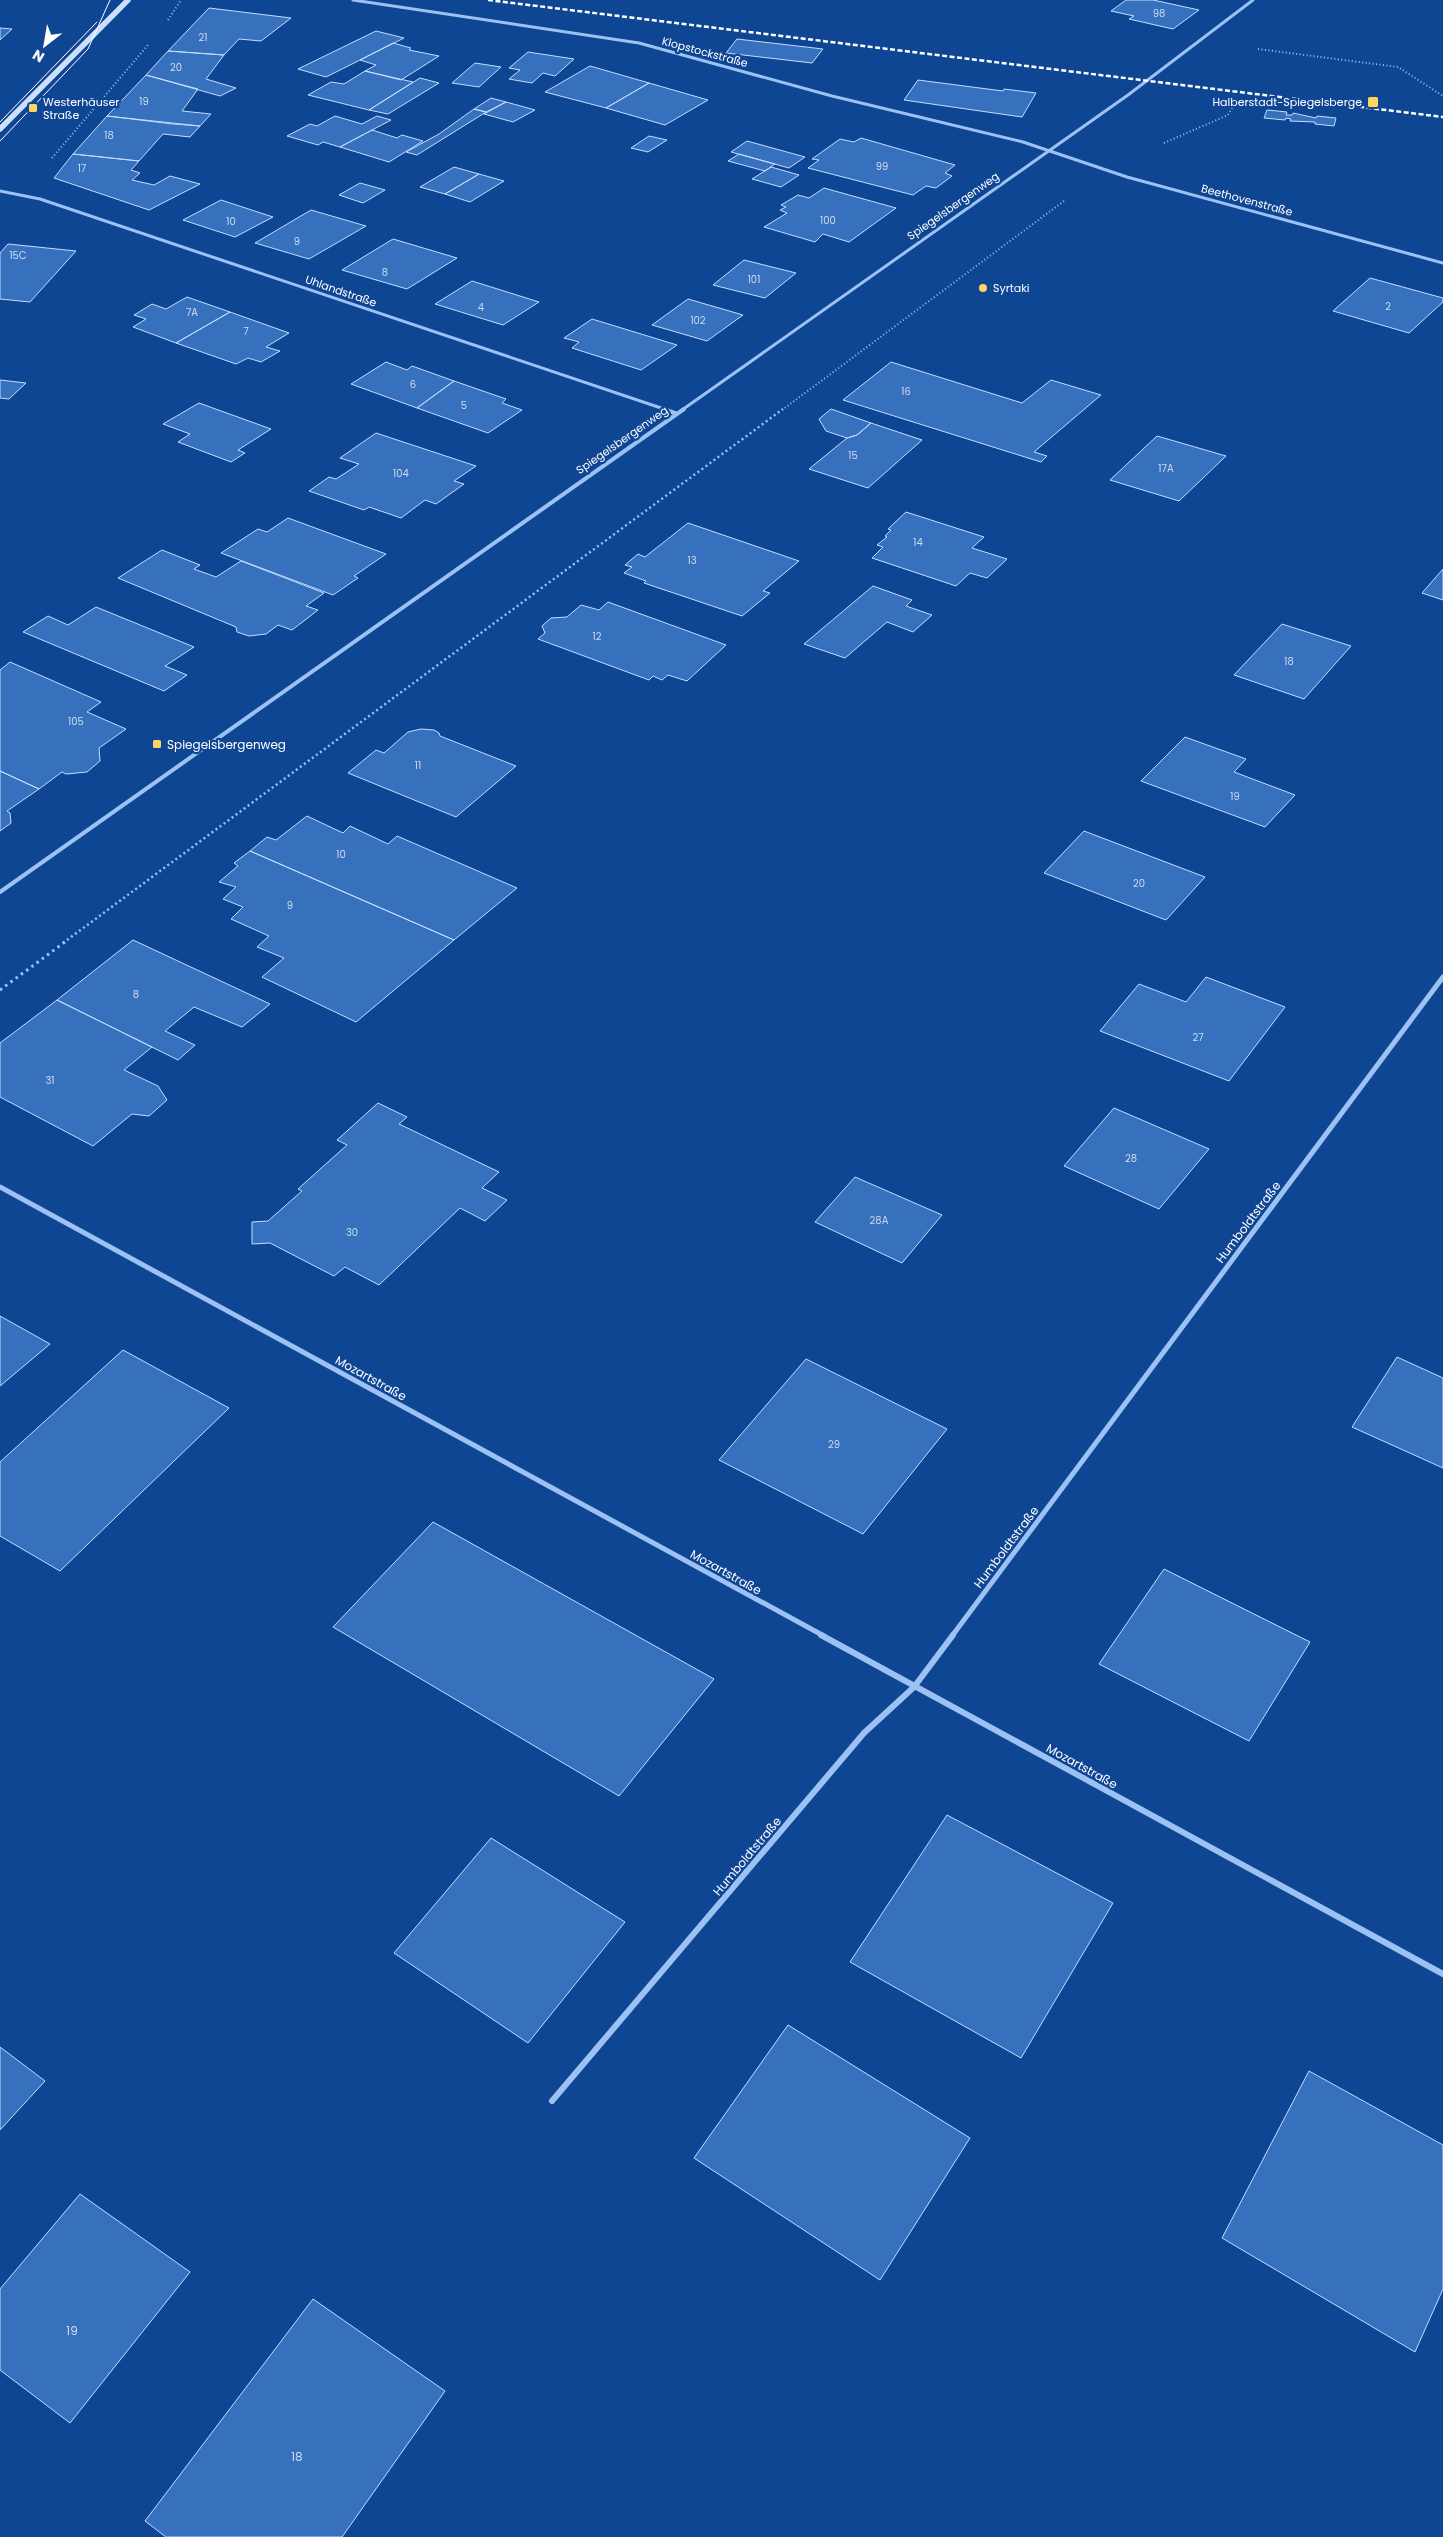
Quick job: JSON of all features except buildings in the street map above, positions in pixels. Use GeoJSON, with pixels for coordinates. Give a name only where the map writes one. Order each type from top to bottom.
{"type":"FeatureCollection","features":[{"type":"Feature","properties":{"kind":"street"},"geometry":{"type":"LineString","coordinates":[[0,129],[128,0]]}},
{"type":"Feature","properties":{"kind":"street","name":"Klopstockstraße"},"geometry":{"type":"LineString","coordinates":[[353,0],[624,40],[832,96],[1024,142],[1048,151]]}},
{"type":"Feature","properties":{"kind":"street","name":"Spiegelsbergenweg"},"geometry":{"type":"LineString","coordinates":[[0,892],[674,413],[1128,95],[1253,0]]}},
{"type":"Feature","properties":{"kind":"street","name":"Beethovenstraße"},"geometry":{"type":"LineString","coordinates":[[1048,151],[1105,170],[1443,263]]}},
{"type":"Feature","properties":{"kind":"street","name":"Uhlandstraße"},"geometry":{"type":"LineString","coordinates":[[0,191],[21,194],[674,413]]}},
{"type":"Feature","properties":{"kind":"street","name":"Humboldtstraße"},"geometry":{"type":"LineString","coordinates":[[552,2101],[864,1733],[914,1687],[1443,977]]}},
{"type":"Feature","properties":{"kind":"street","name":"Mozartstraße"},"geometry":{"type":"LineString","coordinates":[[0,1187],[1443,1974]]}},
{"type":"Feature","properties":{"kind":"path"},"geometry":{"type":"LineString","coordinates":[[168,20],[181,0]]}},
{"type":"Feature","properties":{"kind":"path"},"geometry":{"type":"LineString","coordinates":[[1197,41],[1398,67],[1443,96]]}},
{"type":"Feature","properties":{"kind":"path"},"geometry":{"type":"LineString","coordinates":[[21,194],[150,43]]}},
{"type":"Feature","properties":{"kind":"path"},"geometry":{"type":"LineString","coordinates":[[0,990],[1105,170],[1228,115],[1234,104]]}},
{"type":"Feature","properties":{"kind":"tram line"},"geometry":{"type":"LineString","coordinates":[[0,141],[88,49],[110,0]]}},
{"type":"Feature","properties":{"kind":"tram line"},"geometry":{"type":"LineString","coordinates":[[0,122],[97,22]]}},
{"type":"Feature","properties":{"kind":"railway"},"geometry":{"type":"LineString","coordinates":[[488,0],[1443,117]]}},
{"type":"Feature","properties":{"kind":"place","name":"Halberstadt-Spiegelsberge"},"geometry":{"type":"Point","coordinates":[1373,102]}},
{"type":"Feature","properties":{"kind":"place","name":"Westerhäuser Straße"},"geometry":{"type":"Point","coordinates":[33,108]}},
{"type":"Feature","properties":{"kind":"place","name":"Syrtaki"},"geometry":{"type":"Point","coordinates":[983,288]}},
{"type":"Feature","properties":{"kind":"place","name":"Spiegelsbergenweg"},"geometry":{"type":"Point","coordinates":[157,744]}}]}
